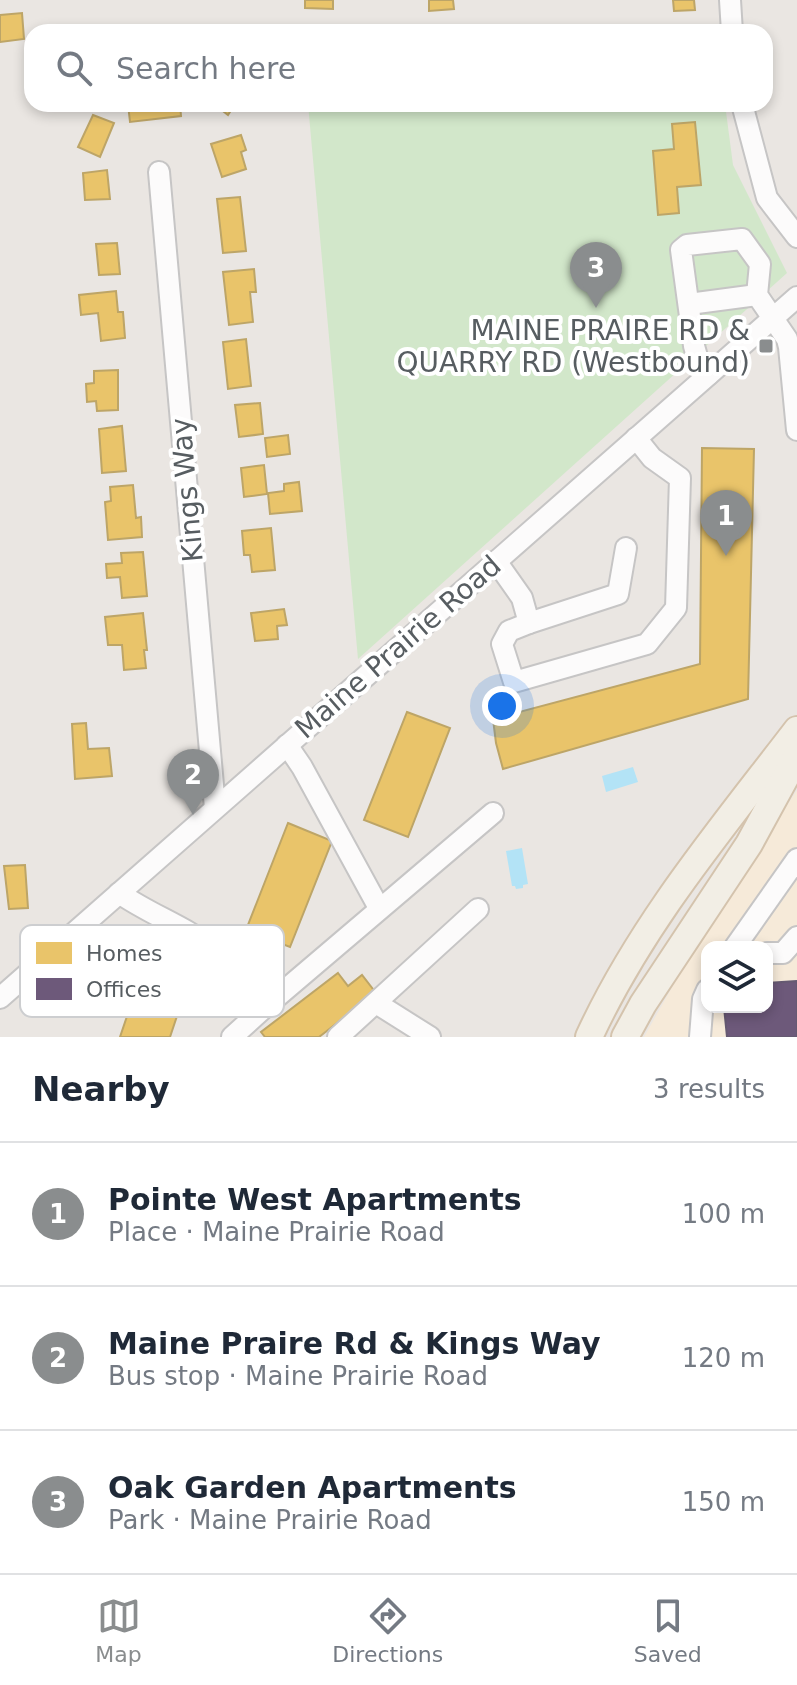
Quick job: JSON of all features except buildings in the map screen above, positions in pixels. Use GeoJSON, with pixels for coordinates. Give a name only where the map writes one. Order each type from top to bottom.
{"type":"FeatureCollection","features":[{"type":"Feature","properties":{"kind":"main road"},"geometry":{"type":"LineString","coordinates":[[589,1037],[627,961],[708,846],[797,730]]}},
{"type":"Feature","properties":{"kind":"main road"},"geometry":{"type":"LineString","coordinates":[[625,1037],[643,1004],[749,844],[797,756]]}},
{"type":"Feature","properties":{"kind":"street"},"geometry":{"type":"LineString","coordinates":[[730,0],[732,24]]}},
{"type":"Feature","properties":{"kind":"street"},"geometry":{"type":"LineString","coordinates":[[744,112],[767,198],[797,237]]}},
{"type":"Feature","properties":{"kind":"street","name":"Kings Way"},"geometry":{"type":"LineString","coordinates":[[159,172],[215,808]]}},
{"type":"Feature","properties":{"kind":"street"},"geometry":{"type":"LineString","coordinates":[[708,375],[698,360],[694,346],[681,250],[687,245],[742,239],[760,264],[757,295],[787,339],[797,430]]}},
{"type":"Feature","properties":{"kind":"street"},"geometry":{"type":"LineString","coordinates":[[689,304],[757,295]]}},
{"type":"Feature","properties":{"kind":"street","name":"Maine Prairie Road"},"geometry":{"type":"LineString","coordinates":[[83,925],[797,297]]}},
{"type":"Feature","properties":{"kind":"street"},"geometry":{"type":"LineString","coordinates":[[626,548],[618,594],[509,631],[502,644],[514,682],[647,644],[676,608],[680,478],[652,458],[636,438]]}},
{"type":"Feature","properties":{"kind":"street"},"geometry":{"type":"LineString","coordinates":[[496,561],[522,598],[529,623]]}},
{"type":"Feature","properties":{"kind":"street"},"geometry":{"type":"LineString","coordinates":[[287,745],[379,908]]}},
{"type":"Feature","properties":{"kind":"street"},"geometry":{"type":"LineString","coordinates":[[284,990],[493,813]]}},
{"type":"Feature","properties":{"kind":"street"},"geometry":{"type":"LineString","coordinates":[[739,941],[797,859]]}},
{"type":"Feature","properties":{"kind":"street"},"geometry":{"type":"LineString","coordinates":[[119,893],[174,925]]}},
{"type":"Feature","properties":{"kind":"street"},"geometry":{"type":"LineString","coordinates":[[338,1037],[478,909]]}},
{"type":"Feature","properties":{"kind":"street"},"geometry":{"type":"LineString","coordinates":[[773,953],[783,953],[797,937]]}},
{"type":"Feature","properties":{"kind":"street","name":"Maine Prairie Road"},"geometry":{"type":"LineString","coordinates":[[0,998],[20,980]]}},
{"type":"Feature","properties":{"kind":"street"},"geometry":{"type":"LineString","coordinates":[[376,1003],[430,1037]]}},
{"type":"Feature","properties":{"kind":"street"},"geometry":{"type":"LineString","coordinates":[[700,1037],[702,1013]]}},
{"type":"Feature","properties":{"kind":"street"},"geometry":{"type":"LineString","coordinates":[[232,1037],[254,1017]]}},
{"type":"Feature","properties":{"kind":"shaded area"},"geometry":{"type":"Polygon","coordinates":[[[797,790],[797,1037],[644,1037],[684,966],[797,790]]]}},
{"type":"Feature","properties":{"kind":"green space"},"geometry":{"type":"Polygon","coordinates":[[[309,112],[726,112],[733,165],[787,273],[358,659],[309,112]]]}},
{"type":"Feature","properties":{"kind":"water"},"geometry":{"type":"Polygon","coordinates":[[[633,767],[638,782],[606,792],[602,776],[633,767]]]}},
{"type":"Feature","properties":{"kind":"water"},"geometry":{"type":"Polygon","coordinates":[[[522,848],[528,884],[516,889],[512,886],[506,851],[522,848]]]}},
{"type":"Feature","properties":{"kind":"place","name":"Oak Garden Apartments"},"geometry":{"type":"Point","coordinates":[596,308]}},
{"type":"Feature","properties":{"kind":"place","name":"MAINE PRAIRE RD & QUARRY RD (Westbound)"},"geometry":{"type":"Point","coordinates":[766,346]}},
{"type":"Feature","properties":{"kind":"place","name":"Pointe West Apartments"},"geometry":{"type":"Point","coordinates":[726,556]}},
{"type":"Feature","properties":{"kind":"place","name":"Maine Praire Rd & Kings Way"},"geometry":{"type":"Point","coordinates":[193,815]}}]}
